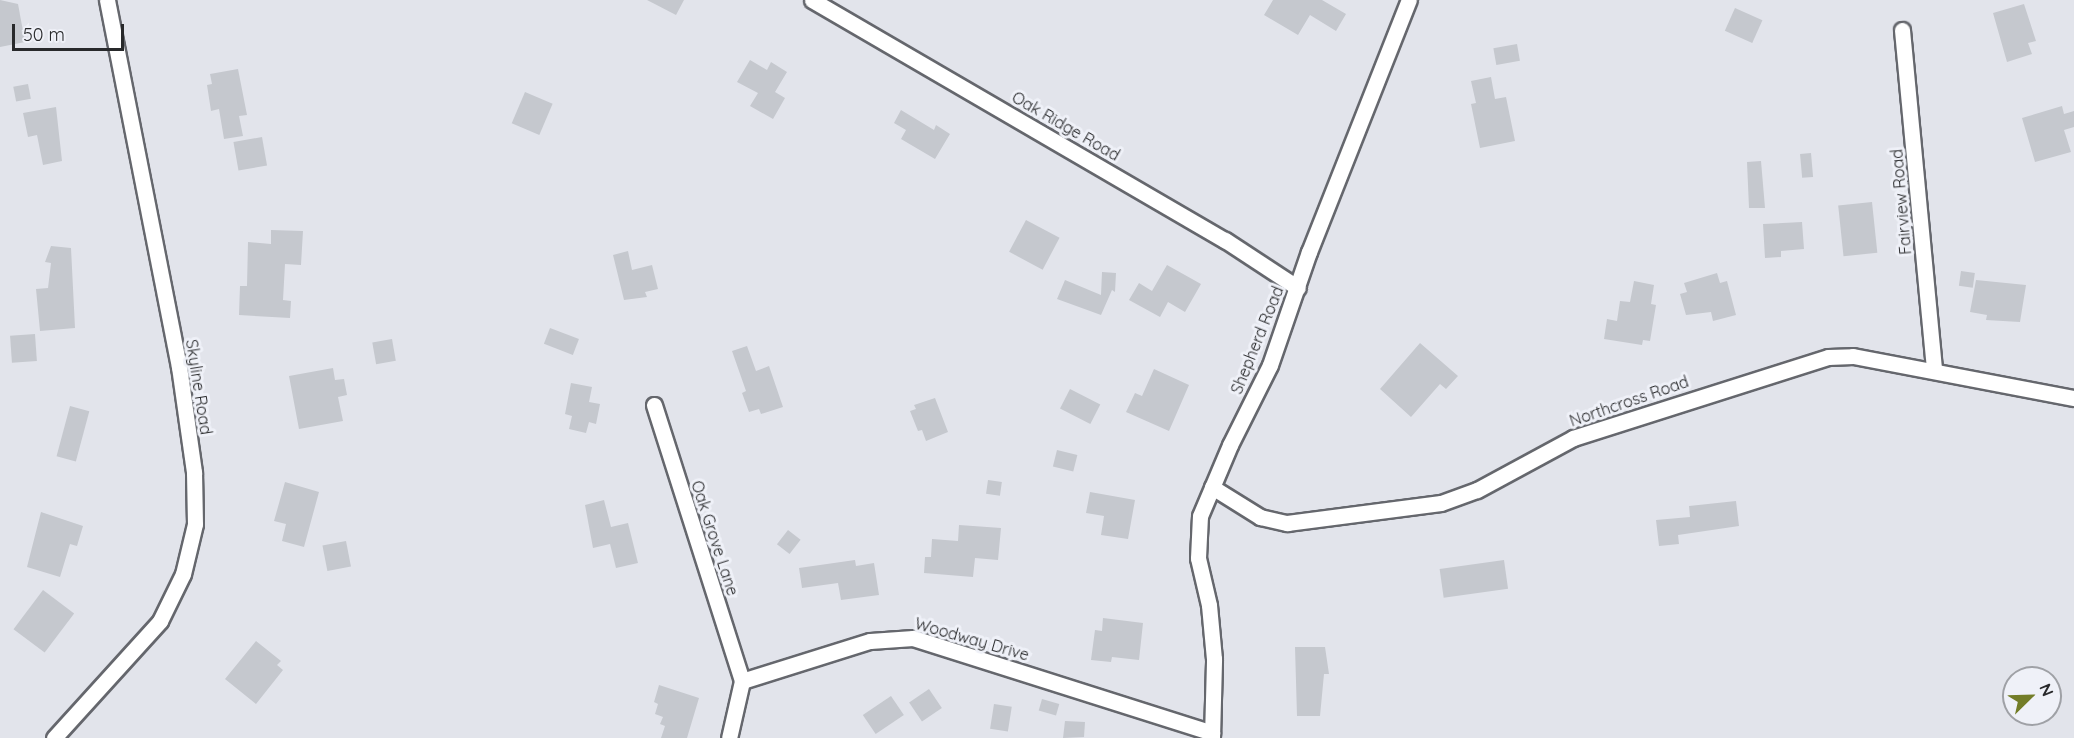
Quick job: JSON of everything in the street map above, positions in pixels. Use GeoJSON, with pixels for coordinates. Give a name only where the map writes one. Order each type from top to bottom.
{"type":"FeatureCollection","features":[{"type":"Feature","properties":{"kind":"street","name":"Skyline Road"},"geometry":{"type":"LineString","coordinates":[[54,738],[160,621],[183,574],[195,524],[194,472],[179,367],[107,0]]}},
{"type":"Feature","properties":{"kind":"street","name":"Oak Ridge Road"},"geometry":{"type":"LineString","coordinates":[[812,0],[1225,240],[1298,288]]}},
{"type":"Feature","properties":{"kind":"street","name":"Shepherd Road"},"geometry":{"type":"LineString","coordinates":[[1212,735],[1213,632],[1197,537],[1212,487],[1270,365],[1309,252],[1409,0]]}},
{"type":"Feature","properties":{"kind":"street","name":"Fairview Road"},"geometry":{"type":"LineString","coordinates":[[1902,30],[1934,370]]}},
{"type":"Feature","properties":{"kind":"street","name":"Northcross Road"},"geometry":{"type":"LineString","coordinates":[[1212,487],[1260,516],[1287,523],[1416,508],[1466,495],[1583,435],[1803,362],[1853,356],[2074,398]]}},
{"type":"Feature","properties":{"kind":"street","name":"Oak Grove Lane"},"geometry":{"type":"LineString","coordinates":[[654,405],[742,681]]}},
{"type":"Feature","properties":{"kind":"street","name":"Woodway Drive"},"geometry":{"type":"LineString","coordinates":[[742,681],[870,641],[913,638],[1212,735]]}},
{"type":"Feature","properties":{"kind":"street"},"geometry":{"type":"LineString","coordinates":[[729,738],[742,681]]}},
{"type":"Feature","properties":{"kind":"building"},"geometry":{"type":"Polygon","coordinates":[[[0,0],[18,4],[25,42],[0,47],[0,0]]]}},
{"type":"Feature","properties":{"kind":"building"},"geometry":{"type":"Polygon","coordinates":[[[647,0],[684,0],[676,15],[647,0]]]}},
{"type":"Feature","properties":{"kind":"building"},"geometry":{"type":"Polygon","coordinates":[[[1273,0],[1322,0],[1346,14],[1336,31],[1310,15],[1298,35],[1264,15],[1273,0]]]}},
{"type":"Feature","properties":{"kind":"building"},"geometry":{"type":"Polygon","coordinates":[[[2024,4],[2036,41],[2028,43],[2032,54],[2007,62],[1993,13],[2024,4]]]}},
{"type":"Feature","properties":{"kind":"building"},"geometry":{"type":"Polygon","coordinates":[[[1735,8],[1762,20],[1752,43],[1725,31],[1735,8]]]}},
{"type":"Feature","properties":{"kind":"building"},"geometry":{"type":"Polygon","coordinates":[[[1517,44],[1520,61],[1496,65],[1493,48],[1517,44]]]}},
{"type":"Feature","properties":{"kind":"building"},"geometry":{"type":"Polygon","coordinates":[[[750,60],[767,70],[771,62],[787,72],[775,92],[785,98],[773,119],[750,106],[758,93],[737,82],[750,60]]]}},
{"type":"Feature","properties":{"kind":"building"},"geometry":{"type":"Polygon","coordinates":[[[238,69],[247,115],[239,116],[243,136],[224,139],[219,109],[211,111],[207,85],[212,84],[210,74],[238,69]]]}},
{"type":"Feature","properties":{"kind":"building"},"geometry":{"type":"Polygon","coordinates":[[[1491,77],[1495,99],[1506,97],[1515,141],[1480,148],[1471,104],[1476,103],[1471,81],[1491,77]]]}},
{"type":"Feature","properties":{"kind":"building"},"geometry":{"type":"Polygon","coordinates":[[[28,84],[31,99],[16,102],[13,87],[28,84]]]}},
{"type":"Feature","properties":{"kind":"building"},"geometry":{"type":"Polygon","coordinates":[[[525,92],[553,104],[539,135],[512,123],[525,92]]]}},
{"type":"Feature","properties":{"kind":"building"},"geometry":{"type":"Polygon","coordinates":[[[2062,106],[2064,114],[2074,111],[2074,127],[2064,130],[2071,152],[2035,162],[2022,118],[2062,106]]]}},
{"type":"Feature","properties":{"kind":"building"},"geometry":{"type":"Polygon","coordinates":[[[56,107],[62,161],[43,165],[37,135],[28,137],[23,113],[56,107]]]}},
{"type":"Feature","properties":{"kind":"building"},"geometry":{"type":"Polygon","coordinates":[[[901,110],[934,130],[936,125],[950,134],[935,159],[901,139],[906,130],[894,123],[901,110]]]}},
{"type":"Feature","properties":{"kind":"building"},"geometry":{"type":"Polygon","coordinates":[[[262,137],[267,166],[238,171],[233,142],[262,137]]]}},
{"type":"Feature","properties":{"kind":"building"},"geometry":{"type":"Polygon","coordinates":[[[1811,153],[1813,177],[1802,178],[1800,154],[1811,153]]]}},
{"type":"Feature","properties":{"kind":"building"},"geometry":{"type":"Polygon","coordinates":[[[1761,161],[1765,208],[1749,208],[1747,162],[1761,161]]]}},
{"type":"Feature","properties":{"kind":"building"},"geometry":{"type":"Polygon","coordinates":[[[1872,202],[1877,253],[1844,256],[1838,206],[1872,202]]]}},
{"type":"Feature","properties":{"kind":"building"},"geometry":{"type":"Polygon","coordinates":[[[1026,220],[1060,238],[1043,270],[1009,252],[1026,220]]]}},
{"type":"Feature","properties":{"kind":"building"},"geometry":{"type":"Polygon","coordinates":[[[1802,222],[1804,249],[1781,251],[1781,257],[1765,258],[1763,224],[1802,222]]]}},
{"type":"Feature","properties":{"kind":"building"},"geometry":{"type":"Polygon","coordinates":[[[271,230],[303,231],[301,265],[285,264],[283,300],[291,301],[290,318],[239,315],[240,286],[247,286],[248,242],[271,244],[271,230]]]}},
{"type":"Feature","properties":{"kind":"building"},"geometry":{"type":"Polygon","coordinates":[[[51,246],[71,248],[75,328],[40,331],[36,289],[48,288],[51,263],[45,262],[51,246]]]}},
{"type":"Feature","properties":{"kind":"building"},"geometry":{"type":"Polygon","coordinates":[[[628,251],[632,270],[652,265],[658,289],[645,292],[647,297],[624,300],[613,255],[628,251]]]}},
{"type":"Feature","properties":{"kind":"building"},"geometry":{"type":"Polygon","coordinates":[[[1167,265],[1201,284],[1185,312],[1168,302],[1160,317],[1129,300],[1139,283],[1152,291],[1167,265]]]}},
{"type":"Feature","properties":{"kind":"building"},"geometry":{"type":"Polygon","coordinates":[[[1961,271],[1975,273],[1973,288],[1959,286],[1961,271]]]}},
{"type":"Feature","properties":{"kind":"building"},"geometry":{"type":"Polygon","coordinates":[[[1102,272],[1116,273],[1115,292],[1112,290],[1101,315],[1057,299],[1065,280],[1101,295],[1102,272]]]}},
{"type":"Feature","properties":{"kind":"building"},"geometry":{"type":"Polygon","coordinates":[[[1717,273],[1720,283],[1727,281],[1736,315],[1713,321],[1711,312],[1686,315],[1680,294],[1687,292],[1684,283],[1717,273]]]}},
{"type":"Feature","properties":{"kind":"building"},"geometry":{"type":"Polygon","coordinates":[[[1976,280],[2026,285],[2020,322],[1986,320],[1987,315],[1970,312],[1976,280]]]}},
{"type":"Feature","properties":{"kind":"building"},"geometry":{"type":"Polygon","coordinates":[[[1634,281],[1654,285],[1651,304],[1656,305],[1650,341],[1643,340],[1642,345],[1604,339],[1607,319],[1617,321],[1620,301],[1630,302],[1634,281]]]}},
{"type":"Feature","properties":{"kind":"building"},"geometry":{"type":"Polygon","coordinates":[[[550,328],[579,339],[573,355],[544,344],[550,328]]]}},
{"type":"Feature","properties":{"kind":"building"},"geometry":{"type":"Polygon","coordinates":[[[35,334],[37,361],[12,363],[10,336],[35,334]]]}},
{"type":"Feature","properties":{"kind":"building"},"geometry":{"type":"Polygon","coordinates":[[[392,339],[396,361],[376,364],[372,342],[392,339]]]}},
{"type":"Feature","properties":{"kind":"building"},"geometry":{"type":"Polygon","coordinates":[[[1420,343],[1458,376],[1446,389],[1440,384],[1411,417],[1380,389],[1420,343]]]}},
{"type":"Feature","properties":{"kind":"building"},"geometry":{"type":"Polygon","coordinates":[[[747,346],[756,371],[769,366],[783,407],[761,414],[759,409],[749,412],[742,393],[746,391],[732,351],[747,346]]]}},
{"type":"Feature","properties":{"kind":"building"},"geometry":{"type":"Polygon","coordinates":[[[333,368],[335,380],[344,379],[347,395],[338,397],[343,421],[299,429],[289,376],[333,368]]]}},
{"type":"Feature","properties":{"kind":"building"},"geometry":{"type":"Polygon","coordinates":[[[1154,369],[1189,385],[1169,431],[1126,412],[1135,393],[1142,396],[1154,369]]]}},
{"type":"Feature","properties":{"kind":"building"},"geometry":{"type":"Polygon","coordinates":[[[571,383],[592,387],[589,402],[600,404],[596,424],[589,422],[586,433],[569,429],[572,416],[565,414],[571,383]]]}},
{"type":"Feature","properties":{"kind":"building"},"geometry":{"type":"Polygon","coordinates":[[[1070,389],[1100,404],[1090,424],[1060,409],[1070,389]]]}},
{"type":"Feature","properties":{"kind":"building"},"geometry":{"type":"Polygon","coordinates":[[[935,398],[948,432],[926,441],[922,430],[918,431],[910,411],[916,409],[914,405],[935,398]]]}},
{"type":"Feature","properties":{"kind":"building"},"geometry":{"type":"Polygon","coordinates":[[[70,406],[89,411],[76,461],[57,456],[70,406]]]}},
{"type":"Feature","properties":{"kind":"building"},"geometry":{"type":"Polygon","coordinates":[[[1057,450],[1077,455],[1073,472],[1053,466],[1057,450]]]}},
{"type":"Feature","properties":{"kind":"building"},"geometry":{"type":"Polygon","coordinates":[[[988,480],[1002,482],[1000,496],[986,494],[988,480]]]}},
{"type":"Feature","properties":{"kind":"building"},"geometry":{"type":"Polygon","coordinates":[[[285,482],[319,492],[304,547],[282,541],[286,524],[274,521],[285,482]]]}},
{"type":"Feature","properties":{"kind":"building"},"geometry":{"type":"Polygon","coordinates":[[[1090,492],[1135,500],[1128,539],[1101,535],[1104,516],[1086,513],[1090,492]]]}},
{"type":"Feature","properties":{"kind":"building"},"geometry":{"type":"Polygon","coordinates":[[[604,500],[611,527],[628,523],[638,563],[616,568],[610,544],[593,548],[585,505],[604,500]]]}},
{"type":"Feature","properties":{"kind":"building"},"geometry":{"type":"Polygon","coordinates":[[[1736,501],[1739,526],[1678,535],[1679,544],[1659,546],[1656,520],[1690,517],[1689,506],[1736,501]]]}},
{"type":"Feature","properties":{"kind":"building"},"geometry":{"type":"Polygon","coordinates":[[[41,512],[83,526],[77,546],[70,544],[60,577],[27,567],[41,512]]]}},
{"type":"Feature","properties":{"kind":"building"},"geometry":{"type":"Polygon","coordinates":[[[959,525],[1001,528],[998,560],[975,558],[973,577],[924,573],[925,557],[931,557],[932,539],[958,541],[959,525]]]}},
{"type":"Feature","properties":{"kind":"building"},"geometry":{"type":"Polygon","coordinates":[[[788,530],[801,540],[790,554],[777,544],[788,530]]]}},
{"type":"Feature","properties":{"kind":"building"},"geometry":{"type":"Polygon","coordinates":[[[346,541],[351,567],[327,571],[322,546],[346,541]]]}},
{"type":"Feature","properties":{"kind":"building"},"geometry":{"type":"Polygon","coordinates":[[[855,560],[856,566],[874,563],[879,595],[841,600],[838,583],[802,588],[799,568],[855,560]]]}},
{"type":"Feature","properties":{"kind":"building"},"geometry":{"type":"Polygon","coordinates":[[[1504,560],[1508,589],[1444,598],[1440,569],[1504,560]]]}},
{"type":"Feature","properties":{"kind":"building"},"geometry":{"type":"Polygon","coordinates":[[[43,590],[74,613],[45,653],[14,629],[43,590]]]}},
{"type":"Feature","properties":{"kind":"building"},"geometry":{"type":"Polygon","coordinates":[[[1103,618],[1143,623],[1139,660],[1112,657],[1111,662],[1091,660],[1095,630],[1102,631],[1103,618]]]}},
{"type":"Feature","properties":{"kind":"building"},"geometry":{"type":"Polygon","coordinates":[[[256,641],[281,661],[277,665],[283,670],[256,704],[225,679],[256,641]]]}},
{"type":"Feature","properties":{"kind":"building"},"geometry":{"type":"Polygon","coordinates":[[[1295,647],[1325,647],[1329,674],[1324,674],[1320,716],[1297,716],[1295,647]]]}},
{"type":"Feature","properties":{"kind":"building"},"geometry":{"type":"Polygon","coordinates":[[[659,685],[699,698],[687,738],[661,738],[665,726],[660,724],[663,717],[655,714],[658,704],[654,702],[659,685]]]}},
{"type":"Feature","properties":{"kind":"building"},"geometry":{"type":"Polygon","coordinates":[[[929,689],[942,708],[922,721],[909,702],[929,689]]]}},
{"type":"Feature","properties":{"kind":"building"},"geometry":{"type":"Polygon","coordinates":[[[891,696],[904,715],[876,734],[863,715],[891,696]]]}},
{"type":"Feature","properties":{"kind":"building"},"geometry":{"type":"Polygon","coordinates":[[[1042,699],[1059,704],[1056,715],[1039,711],[1042,699]]]}},
{"type":"Feature","properties":{"kind":"building"},"geometry":{"type":"Polygon","coordinates":[[[994,704],[1012,707],[1008,732],[990,729],[994,704]]]}},
{"type":"Feature","properties":{"kind":"building"},"geometry":{"type":"Polygon","coordinates":[[[1065,721],[1085,722],[1084,737],[1063,738],[1065,721]]]}}]}
